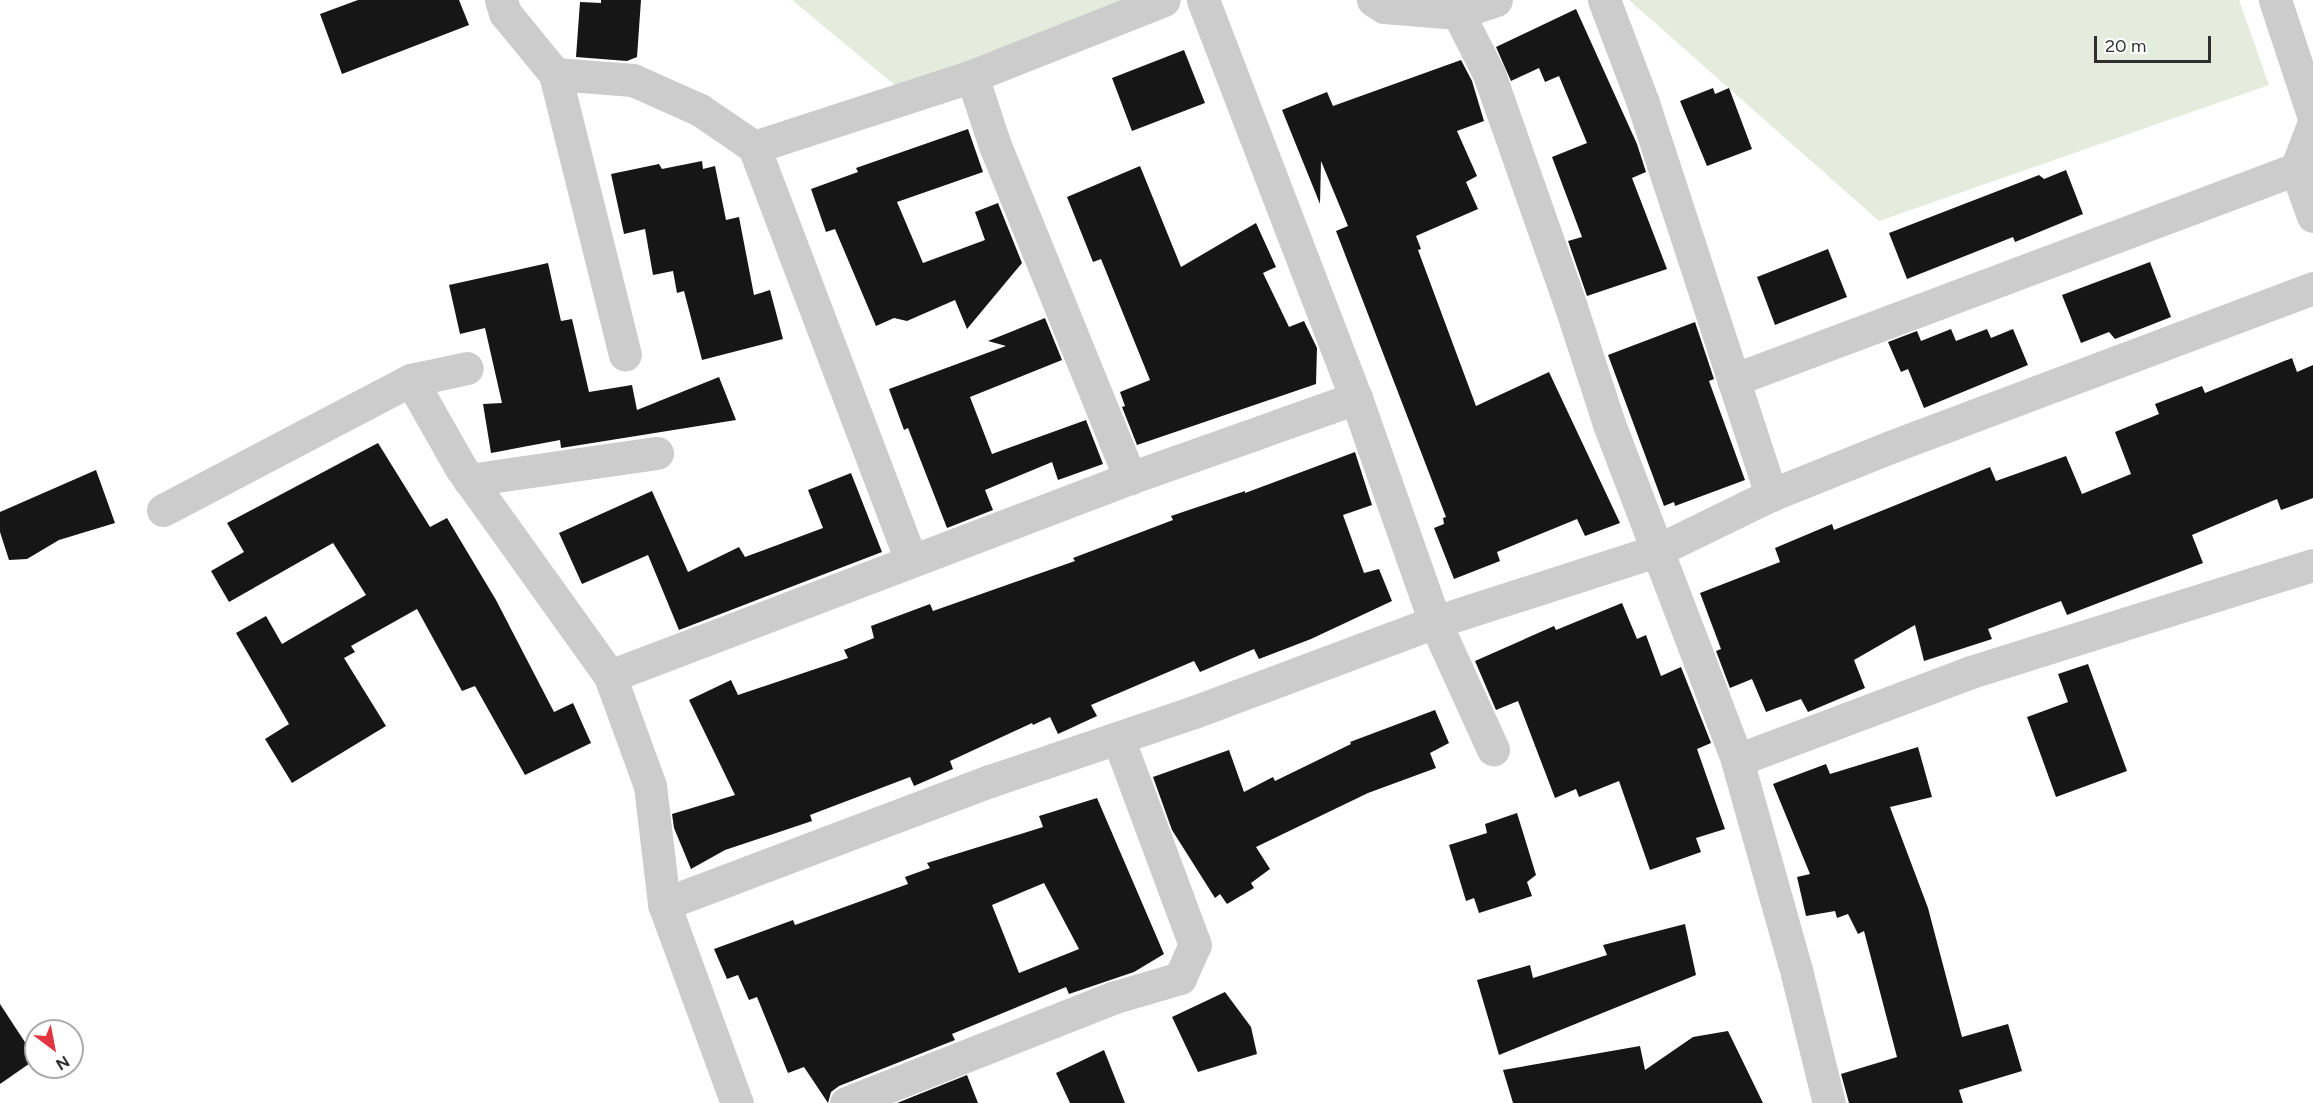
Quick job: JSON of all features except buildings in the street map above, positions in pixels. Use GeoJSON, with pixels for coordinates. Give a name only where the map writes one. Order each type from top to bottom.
{"type":"FeatureCollection","features":[{"type":"Feature","properties":{"kind":"street"},"geometry":{"type":"LineString","coordinates":[[501,0],[505,13],[555,74],[625,354]]}},
{"type":"Feature","properties":{"kind":"street"},"geometry":{"type":"LineString","coordinates":[[754,147],[972,76],[1164,0]]}},
{"type":"Feature","properties":{"kind":"street"},"geometry":{"type":"LineString","coordinates":[[1203,0],[1356,398],[1435,622],[1493,749]]}},
{"type":"Feature","properties":{"kind":"street"},"geometry":{"type":"LineString","coordinates":[[1373,0],[1384,7],[1458,13],[1496,0]]}},
{"type":"Feature","properties":{"kind":"street"},"geometry":{"type":"LineString","coordinates":[[1604,0],[1642,100],[1771,495]]}},
{"type":"Feature","properties":{"kind":"street"},"geometry":{"type":"LineString","coordinates":[[2275,0],[2301,30],[2313,116]]}},
{"type":"Feature","properties":{"kind":"street"},"geometry":{"type":"LineString","coordinates":[[1458,13],[1489,74],[1656,551],[1737,760],[1797,974],[1829,1103]]}},
{"type":"Feature","properties":{"kind":"street"},"geometry":{"type":"LineString","coordinates":[[555,74],[633,80],[700,110],[754,147],[911,560]]}},
{"type":"Feature","properties":{"kind":"street"},"geometry":{"type":"LineString","coordinates":[[972,76],[994,143],[1130,477]]}},
{"type":"Feature","properties":{"kind":"street"},"geometry":{"type":"LineString","coordinates":[[2313,125],[2296,169],[2313,216]]}},
{"type":"Feature","properties":{"kind":"street"},"geometry":{"type":"LineString","coordinates":[[1733,380],[2296,169]]}},
{"type":"Feature","properties":{"kind":"street"},"geometry":{"type":"LineString","coordinates":[[664,904],[990,781],[1118,738],[1435,622],[1656,551],[1771,495],[1893,446],[2313,288]]}},
{"type":"Feature","properties":{"kind":"street"},"geometry":{"type":"LineString","coordinates":[[163,510],[411,380],[467,368]]}},
{"type":"Feature","properties":{"kind":"street"},"geometry":{"type":"LineString","coordinates":[[411,380],[469,480],[610,676],[650,786],[664,904],[737,1103]]}},
{"type":"Feature","properties":{"kind":"street"},"geometry":{"type":"LineString","coordinates":[[610,676],[1130,477],[1356,398]]}},
{"type":"Feature","properties":{"kind":"street"},"geometry":{"type":"LineString","coordinates":[[469,480],[657,453]]}},
{"type":"Feature","properties":{"kind":"street"},"geometry":{"type":"LineString","coordinates":[[1737,760],[1971,672],[2313,565]]}},
{"type":"Feature","properties":{"kind":"street"},"geometry":{"type":"LineString","coordinates":[[846,1103],[1112,998],[1180,978],[1196,945],[1118,738]]}},
{"type":"Feature","properties":{"kind":"green space"},"geometry":{"type":"Polygon","coordinates":[[[792,0],[1162,0],[909,97],[792,0]]]}},
{"type":"Feature","properties":{"kind":"green space"},"geometry":{"type":"Polygon","coordinates":[[[1629,0],[2239,0],[2269,85],[1879,221],[1629,0]]]}}]}
